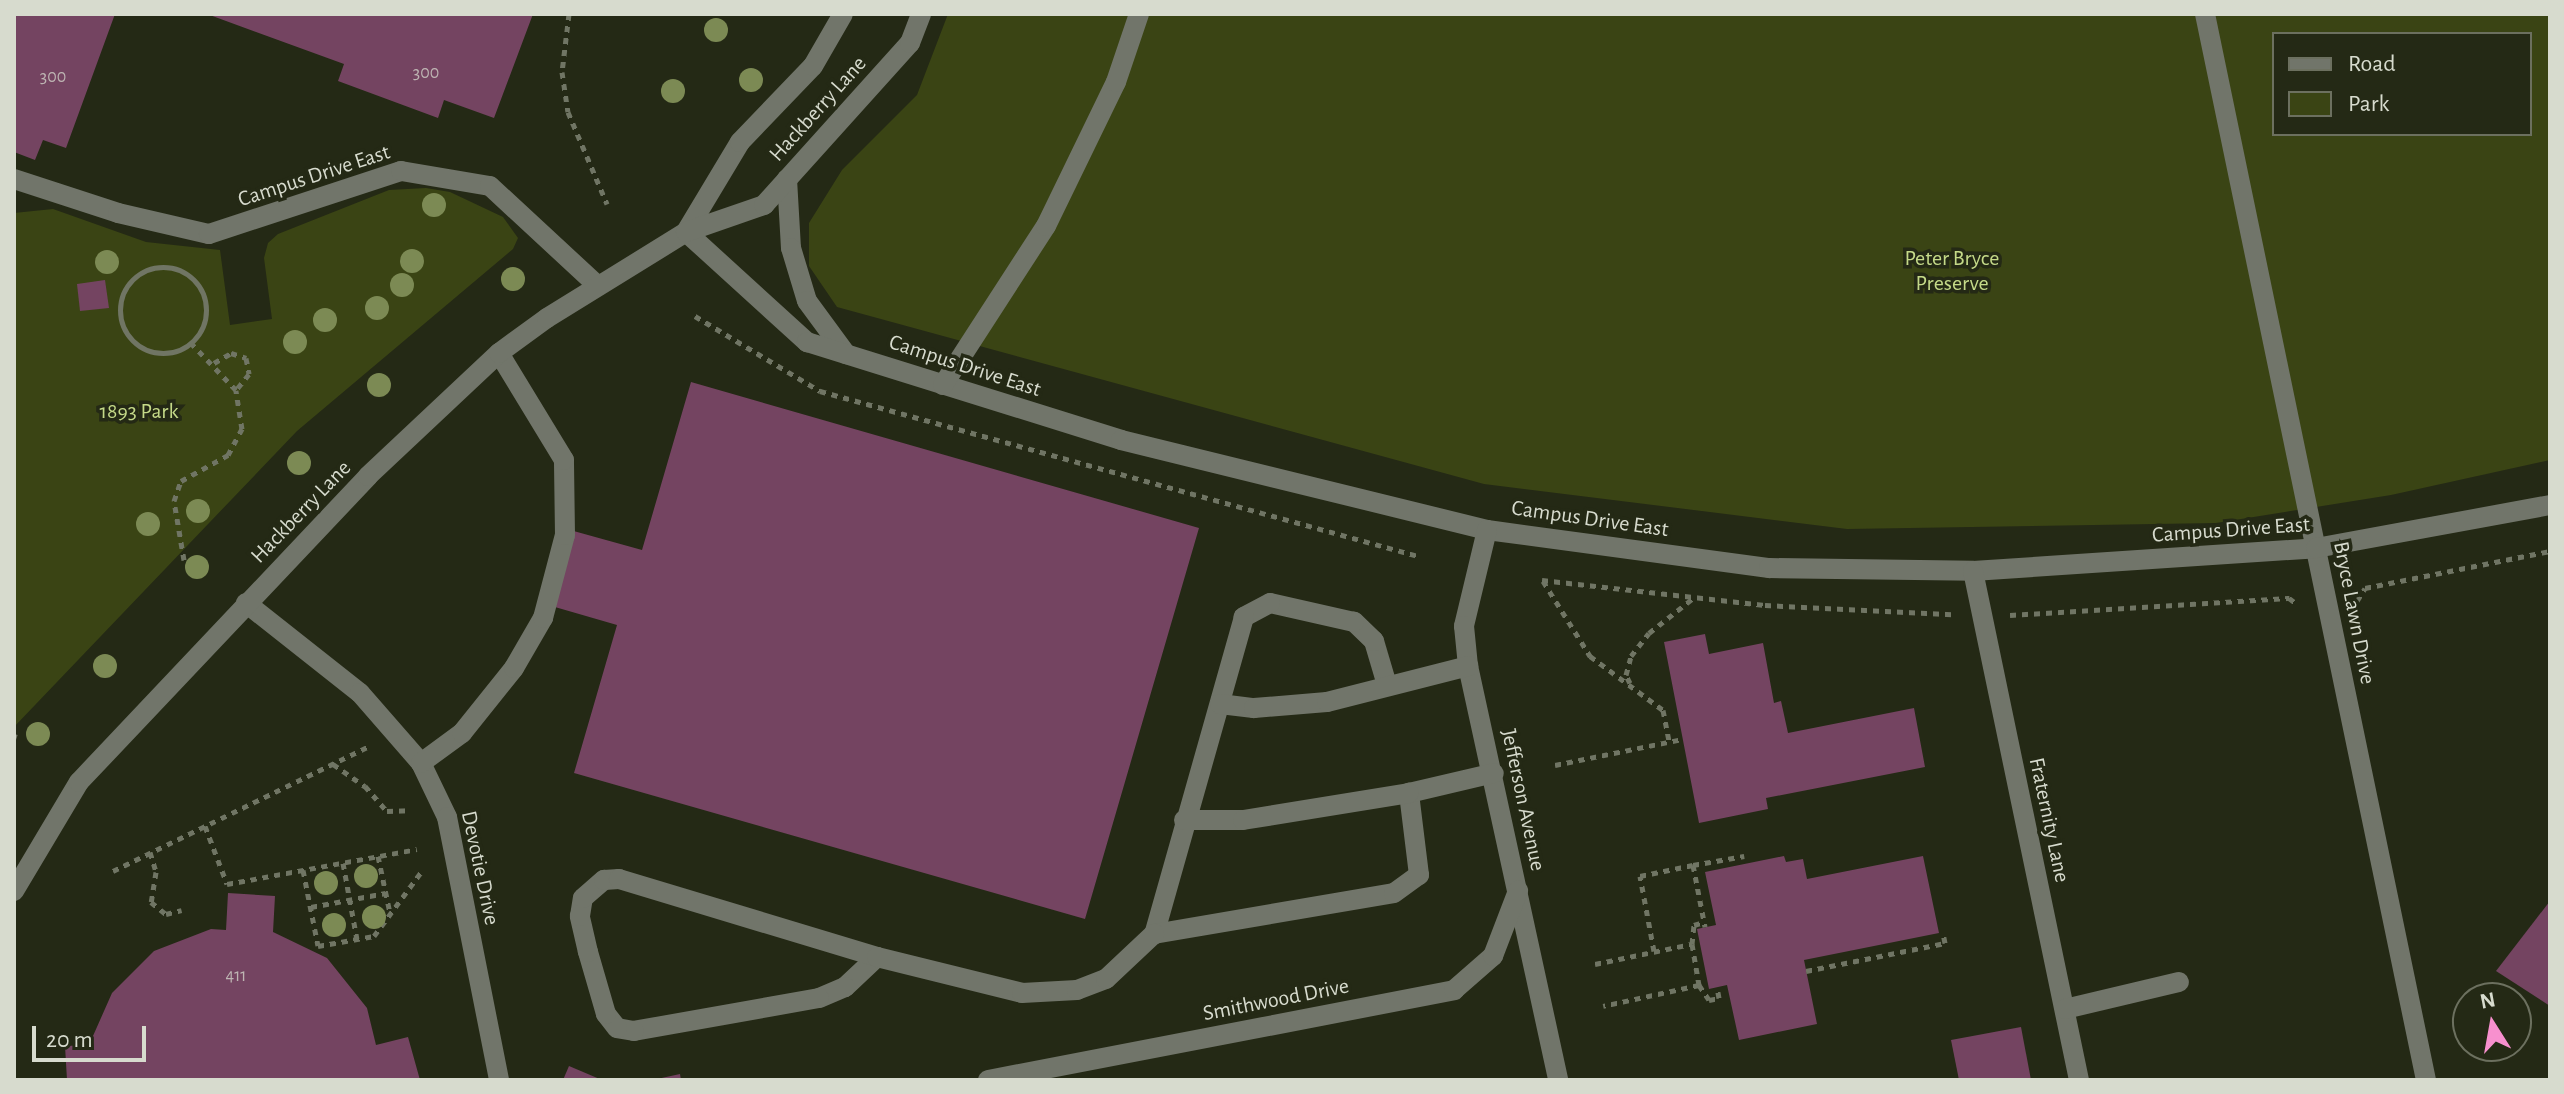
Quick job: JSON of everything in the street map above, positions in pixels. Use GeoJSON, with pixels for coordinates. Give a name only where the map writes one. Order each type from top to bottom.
{"type":"FeatureCollection","features":[{"type":"Feature","properties":{"kind":"street","name":"Hackberry Lane"},"geometry":{"type":"LineString","coordinates":[[686,232],[740,142],[813,66],[843,14]]}},
{"type":"Feature","properties":{"kind":"street","name":"Hackberry Lane"},"geometry":{"type":"LineString","coordinates":[[14,891],[79,782],[368,476],[499,353],[598,286],[686,232],[764,205],[910,43],[921,14]]}},
{"type":"Feature","properties":{"kind":"street"},"geometry":{"type":"LineString","coordinates":[[943,385],[1046,226],[1116,82],[1139,14]]}},
{"type":"Feature","properties":{"kind":"street","name":"Bryce Lawn Drive"},"geometry":{"type":"LineString","coordinates":[[2205,14],[2426,1080]]}},
{"type":"Feature","properties":{"kind":"street","name":"Campus Drive East"},"geometry":{"type":"LineString","coordinates":[[14,179],[118,213],[209,234],[401,171],[490,186],[598,286]]}},
{"type":"Feature","properties":{"kind":"street"},"geometry":{"type":"LineString","coordinates":[[787,179],[791,248],[807,301],[846,354]]}},
{"type":"Feature","properties":{"kind":"street","name":"Campus Drive East"},"geometry":{"type":"LineString","coordinates":[[686,232],[807,342],[1121,440],[1487,530],[1769,568],[1973,571],[2316,548],[2550,505]]}},
{"type":"Feature","properties":{"kind":"street"},"geometry":{"type":"LineString","coordinates":[[421,763],[462,733],[514,668],[543,618],[565,535],[564,460],[499,353]]}},
{"type":"Feature","properties":{"kind":"street","name":"Jefferson Avenue"},"geometry":{"type":"LineString","coordinates":[[1487,530],[1464,626],[1468,666],[1494,773],[1558,1080]]}},
{"type":"Feature","properties":{"kind":"street","name":"Fraternity Lane"},"geometry":{"type":"LineString","coordinates":[[1973,571],[2079,1080]]}},
{"type":"Feature","properties":{"kind":"street","name":"Devotie Drive"},"geometry":{"type":"LineString","coordinates":[[246,603],[349,683],[421,763],[447,817],[499,1080]]}},
{"type":"Feature","properties":{"kind":"street"},"geometry":{"type":"LineString","coordinates":[[877,957],[845,987],[819,998],[634,1031],[617,1028],[601,999],[580,916],[583,898],[604,880],[619,879],[877,957],[1022,993],[1050,994],[1106,979],[1154,934],[1244,617],[1270,603],[1367,629],[1387,685]]}},
{"type":"Feature","properties":{"kind":"street"},"geometry":{"type":"LineString","coordinates":[[1220,704],[1254,708],[1327,702],[1468,666]]}},
{"type":"Feature","properties":{"kind":"street"},"geometry":{"type":"LineString","coordinates":[[1184,820],[1243,820],[1409,793],[1494,773]]}},
{"type":"Feature","properties":{"kind":"street"},"geometry":{"type":"LineString","coordinates":[[1154,934],[1394,893],[1413,883],[1419,875],[1419,857],[1409,793]]}},
{"type":"Feature","properties":{"kind":"street","name":"Smithwood Drive"},"geometry":{"type":"LineString","coordinates":[[988,1080],[1454,990],[1493,956],[1518,891]]}},
{"type":"Feature","properties":{"kind":"street"},"geometry":{"type":"LineString","coordinates":[[2065,1009],[2179,982]]}},
{"type":"Feature","properties":{"kind":"path"},"geometry":{"type":"LineString","coordinates":[[569,14],[562,72],[568,112],[607,204]]}},
{"type":"Feature","properties":{"kind":"path"},"geometry":{"type":"LineString","coordinates":[[150,268],[179,270],[201,289],[206,318],[191,343],[179,350],[152,351],[129,337],[119,312],[121,298],[137,275],[150,268]]}},
{"type":"Feature","properties":{"kind":"path"},"geometry":{"type":"LineString","coordinates":[[695,316],[820,391],[1418,556]]}},
{"type":"Feature","properties":{"kind":"path"},"geometry":{"type":"LineString","coordinates":[[184,560],[174,501],[181,481],[228,455],[236,443],[242,420],[236,390],[214,363],[191,343]]}},
{"type":"Feature","properties":{"kind":"path"},"geometry":{"type":"LineString","coordinates":[[214,363],[231,353],[246,358],[249,374],[236,390]]}},
{"type":"Feature","properties":{"kind":"path"},"geometry":{"type":"LineString","coordinates":[[2365,588],[2550,551]]}},
{"type":"Feature","properties":{"kind":"path"},"geometry":{"type":"LineString","coordinates":[[1669,742],[1663,710],[1590,656],[1542,580],[1693,598],[1981,615],[2089,614],[2289,598]]}},
{"type":"Feature","properties":{"kind":"path"},"geometry":{"type":"LineString","coordinates":[[1631,685],[1626,675],[1631,656],[1649,633],[1693,598]]}},
{"type":"Feature","properties":{"kind":"path"},"geometry":{"type":"LineString","coordinates":[[1555,765],[1683,739]]}},
{"type":"Feature","properties":{"kind":"path"},"geometry":{"type":"LineString","coordinates":[[113,871],[375,743]]}},
{"type":"Feature","properties":{"kind":"path"},"geometry":{"type":"LineString","coordinates":[[332,764],[365,786],[387,811],[410,810]]}},
{"type":"Feature","properties":{"kind":"path"},"geometry":{"type":"LineString","coordinates":[[205,826],[227,884],[417,849]]}},
{"type":"Feature","properties":{"kind":"path"},"geometry":{"type":"LineString","coordinates":[[150,852],[156,872],[151,902],[166,914],[182,910]]}},
{"type":"Feature","properties":{"kind":"path"},"geometry":{"type":"LineString","coordinates":[[378,856],[390,913]]}},
{"type":"Feature","properties":{"kind":"path"},"geometry":{"type":"LineString","coordinates":[[1654,951],[1640,876],[1744,856]]}},
{"type":"Feature","properties":{"kind":"path"},"geometry":{"type":"LineString","coordinates":[[343,863],[357,939]]}},
{"type":"Feature","properties":{"kind":"path"},"geometry":{"type":"LineString","coordinates":[[1693,865],[1705,925],[1694,925],[1692,944],[1699,985],[1709,1000],[1719,998],[1717,987]]}},
{"type":"Feature","properties":{"kind":"path"},"geometry":{"type":"LineString","coordinates":[[303,870],[318,946],[374,936],[422,871]]}},
{"type":"Feature","properties":{"kind":"path"},"geometry":{"type":"LineString","coordinates":[[311,907],[386,893]]}},
{"type":"Feature","properties":{"kind":"path"},"geometry":{"type":"LineString","coordinates":[[1806,971],[1945,943],[1943,933]]}},
{"type":"Feature","properties":{"kind":"path"},"geometry":{"type":"LineString","coordinates":[[1595,964],[1692,944]]}},
{"type":"Feature","properties":{"kind":"path"},"geometry":{"type":"LineString","coordinates":[[1603,1006],[1699,985]]}},
{"type":"Feature","properties":{"kind":"green space","name":"Peter Bryce Preserve"},"geometry":{"type":"Polygon","coordinates":[[[948,14],[2550,14],[2550,460],[2391,495],[2216,523],[1847,529],[1484,484],[837,307],[809,266],[809,223],[842,170],[917,95],[948,14]]]}},
{"type":"Feature","properties":{"kind":"green space","name":"1893 Park"},"geometry":{"type":"Polygon","coordinates":[[[426,188],[450,192],[503,217],[518,238],[513,249],[297,431],[14,727],[14,213],[53,209],[146,242],[220,250],[230,325],[272,319],[264,258],[268,243],[278,234],[389,190],[426,188]]]}},
{"type":"Feature","properties":{"kind":"building"},"geometry":{"type":"Polygon","coordinates":[[[14,14],[115,14],[66,148],[43,140],[35,160],[14,152],[14,14]]]}},
{"type":"Feature","properties":{"kind":"building"},"geometry":{"type":"Polygon","coordinates":[[[207,14],[533,14],[494,118],[444,100],[438,118],[338,81],[344,64],[207,14]]]}},
{"type":"Feature","properties":{"kind":"building"},"geometry":{"type":"Polygon","coordinates":[[[105,280],[109,308],[80,311],[77,284],[105,280]]]}},
{"type":"Feature","properties":{"kind":"building"},"geometry":{"type":"Polygon","coordinates":[[[691,382],[1199,528],[1085,919],[574,773],[617,625],[548,605],[570,530],[642,550],[691,382]]]}},
{"type":"Feature","properties":{"kind":"building"},"geometry":{"type":"Polygon","coordinates":[[[1705,634],[1709,654],[1763,643],[1774,703],[1781,701],[1788,733],[1914,708],[1925,767],[1766,798],[1768,809],[1699,823],[1664,642],[1705,634]]]}},
{"type":"Feature","properties":{"kind":"building"},"geometry":{"type":"Polygon","coordinates":[[[1784,856],[1786,862],[1803,859],[1807,879],[1923,856],[1939,933],[1804,960],[1817,1024],[1739,1040],[1727,985],[1709,989],[1697,929],[1716,925],[1705,872],[1784,856]]]}},
{"type":"Feature","properties":{"kind":"building"},"geometry":{"type":"Polygon","coordinates":[[[228,893],[275,896],[273,932],[327,958],[367,1008],[376,1045],[408,1037],[420,1080],[67,1080],[65,1046],[89,1045],[112,993],[154,951],[211,929],[226,930],[228,893]]]}},
{"type":"Feature","properties":{"kind":"building"},"geometry":{"type":"Polygon","coordinates":[[[2550,901],[2550,1006],[2532,994],[2532,982],[2513,982],[2496,971],[2550,901]]]}},
{"type":"Feature","properties":{"kind":"building"},"geometry":{"type":"Polygon","coordinates":[[[2021,1027],[2031,1080],[1959,1080],[1951,1040],[2021,1027]]]}},
{"type":"Feature","properties":{"kind":"building"},"geometry":{"type":"Polygon","coordinates":[[[569,1066],[602,1080],[563,1080],[569,1066]]]}},
{"type":"Feature","properties":{"kind":"building"},"geometry":{"type":"Polygon","coordinates":[[[680,1074],[681,1080],[657,1080],[657,1079],[680,1074]]]}}]}
